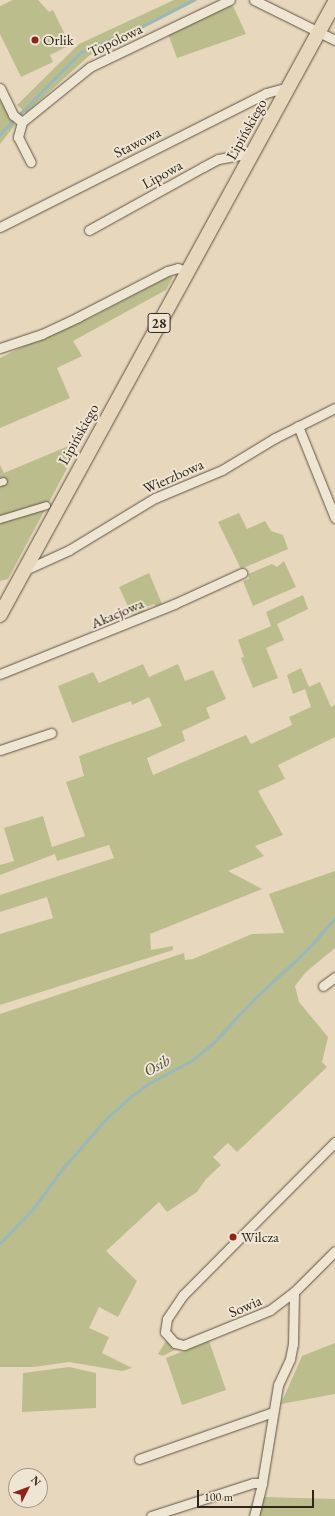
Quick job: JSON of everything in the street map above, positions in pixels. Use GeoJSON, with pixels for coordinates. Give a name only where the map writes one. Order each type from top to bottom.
{"type":"FeatureCollection","features":[{"type":"Feature","properties":{"kind":"main road","name":"Lipińskiego"},"geometry":{"type":"LineString","coordinates":[[0,615],[335,2]]}},
{"type":"Feature","properties":{"kind":"street","name":"Topolowa"},"geometry":{"type":"LineString","coordinates":[[17,119],[90,67],[230,0]]}},
{"type":"Feature","properties":{"kind":"street"},"geometry":{"type":"LineString","coordinates":[[254,0],[335,40]]}},
{"type":"Feature","properties":{"kind":"street","name":"Stawowa"},"geometry":{"type":"LineString","coordinates":[[0,227],[266,93],[288,87]]}},
{"type":"Feature","properties":{"kind":"street"},"geometry":{"type":"LineString","coordinates":[[0,88],[17,119],[18,137],[31,162]]}},
{"type":"Feature","properties":{"kind":"street","name":"Lipowa"},"geometry":{"type":"LineString","coordinates":[[89,230],[213,162],[252,153]]}},
{"type":"Feature","properties":{"kind":"street"},"geometry":{"type":"LineString","coordinates":[[0,348],[42,334],[167,271],[178,268],[187,272]]}},
{"type":"Feature","properties":{"kind":"street","name":"Wierzbowa"},"geometry":{"type":"LineString","coordinates":[[23,571],[55,558],[155,498],[222,470],[298,426],[335,408]]}},
{"type":"Feature","properties":{"kind":"street"},"geometry":{"type":"LineString","coordinates":[[298,426],[335,518]]}},
{"type":"Feature","properties":{"kind":"street"},"geometry":{"type":"LineString","coordinates":[[0,519],[46,505]]}},
{"type":"Feature","properties":{"kind":"street","name":"Akacjowa"},"geometry":{"type":"LineString","coordinates":[[0,674],[167,607],[242,573]]}},
{"type":"Feature","properties":{"kind":"street"},"geometry":{"type":"LineString","coordinates":[[0,750],[51,733]]}},
{"type":"Feature","properties":{"kind":"street"},"geometry":{"type":"LineString","coordinates":[[323,986],[335,977]]}},
{"type":"Feature","properties":{"kind":"street","name":"Sowia"},"geometry":{"type":"LineString","coordinates":[[335,1142],[183,1295],[167,1319],[165,1332],[175,1344],[184,1345],[270,1310],[294,1292],[335,1251]]}},
{"type":"Feature","properties":{"kind":"street"},"geometry":{"type":"LineString","coordinates":[[254,1516],[262,1483],[278,1385],[290,1359],[293,1344],[294,1292]]}},
{"type":"Feature","properties":{"kind":"street"},"geometry":{"type":"LineString","coordinates":[[139,1459],[273,1412]]}},
{"type":"Feature","properties":{"kind":"street"},"geometry":{"type":"LineString","coordinates":[[151,1516],[253,1483],[262,1483]]}},
{"type":"Feature","properties":{"kind":"green space","name":"Orlik"},"geometry":{"type":"Polygon","coordinates":[[[13,0],[38,0],[49,12],[53,10],[70,45],[50,55],[53,62],[21,77],[0,34],[0,6],[13,0]]]}},
{"type":"Feature","properties":{"kind":"green space"},"geometry":{"type":"Polygon","coordinates":[[[174,0],[198,0],[90,55],[26,113],[17,105],[79,44],[174,0]]]}},
{"type":"Feature","properties":{"kind":"green space"},"geometry":{"type":"Polygon","coordinates":[[[229,5],[233,6],[246,34],[177,58],[168,34],[229,5]]]}},
{"type":"Feature","properties":{"kind":"green space"},"geometry":{"type":"Polygon","coordinates":[[[0,100],[15,125],[0,144],[0,100]]]}},
{"type":"Feature","properties":{"kind":"green space"},"geometry":{"type":"Polygon","coordinates":[[[170,276],[173,277],[166,290],[73,341],[82,356],[57,368],[70,398],[0,428],[0,358],[82,318],[86,320],[170,276]]]}},
{"type":"Feature","properties":{"kind":"green space"},"geometry":{"type":"Polygon","coordinates":[[[78,442],[79,446],[8,579],[0,581],[0,465],[4,473],[78,442]]]}},
{"type":"Feature","properties":{"kind":"green space"},"geometry":{"type":"Polygon","coordinates":[[[239,513],[247,529],[265,521],[271,531],[283,535],[288,549],[241,569],[218,522],[239,513]]]}},
{"type":"Feature","properties":{"kind":"green space"},"geometry":{"type":"Polygon","coordinates":[[[284,561],[296,587],[253,606],[243,581],[249,579],[248,574],[272,564],[277,567],[284,561]]]}},
{"type":"Feature","properties":{"kind":"green space"},"geometry":{"type":"Polygon","coordinates":[[[149,573],[162,604],[156,606],[154,604],[143,608],[145,611],[133,617],[119,587],[149,573]]]}},
{"type":"Feature","properties":{"kind":"green space"},"geometry":{"type":"Polygon","coordinates":[[[303,595],[308,609],[277,624],[284,640],[266,648],[278,678],[253,688],[241,658],[244,657],[238,640],[271,626],[266,612],[303,595]]]}},
{"type":"Feature","properties":{"kind":"green space"},"geometry":{"type":"Polygon","coordinates":[[[143,664],[149,677],[178,664],[185,681],[213,670],[226,699],[206,708],[210,718],[182,731],[185,741],[147,758],[153,775],[246,735],[251,744],[292,725],[289,717],[311,707],[305,689],[293,694],[287,675],[301,668],[309,687],[320,682],[331,707],[335,705],[335,737],[278,765],[285,779],[258,791],[283,835],[255,846],[264,856],[228,871],[262,889],[150,934],[151,950],[173,946],[173,950],[0,1005],[0,934],[53,918],[47,897],[0,912],[0,895],[114,858],[109,845],[57,861],[55,854],[0,875],[0,865],[14,861],[4,828],[43,816],[52,847],[85,836],[66,782],[84,776],[79,756],[162,726],[149,697],[132,705],[131,701],[72,723],[58,686],[93,672],[99,683],[143,664]]]}},
{"type":"Feature","properties":{"kind":"green space"},"geometry":{"type":"Polygon","coordinates":[[[335,871],[335,948],[306,972],[295,986],[299,1002],[328,1037],[322,1062],[327,1067],[237,1152],[228,1143],[213,1157],[221,1165],[206,1179],[197,1192],[167,1212],[159,1202],[106,1251],[137,1281],[118,1317],[99,1307],[89,1328],[109,1337],[102,1353],[132,1368],[122,1371],[69,1362],[34,1367],[0,1367],[0,1014],[184,953],[185,960],[193,959],[252,934],[284,933],[269,894],[335,871]]]}},
{"type":"Feature","properties":{"kind":"green space"},"geometry":{"type":"Polygon","coordinates":[[[166,1341],[178,1348],[163,1356],[158,1354],[166,1341]]]}},
{"type":"Feature","properties":{"kind":"green space"},"geometry":{"type":"Polygon","coordinates":[[[209,1341],[226,1390],[182,1405],[166,1358],[209,1341]]]}},
{"type":"Feature","properties":{"kind":"green space"},"geometry":{"type":"Polygon","coordinates":[[[335,1343],[335,1394],[281,1404],[302,1356],[335,1343]]]}},
{"type":"Feature","properties":{"kind":"green space"},"geometry":{"type":"Polygon","coordinates":[[[69,1367],[96,1373],[96,1408],[22,1412],[23,1373],[69,1367]]]}},
{"type":"Feature","properties":{"kind":"green space"},"geometry":{"type":"Polygon","coordinates":[[[263,1497],[335,1499],[335,1516],[257,1516],[263,1497]]]}},
{"type":"Feature","properties":{"kind":"waterway"},"geometry":{"type":"LineString","coordinates":[[0,134],[81,52],[141,27],[193,0]]}},
{"type":"Feature","properties":{"kind":"waterway","name":"Osib"},"geometry":{"type":"LineString","coordinates":[[0,1243],[33,1209],[63,1168],[106,1119],[129,1098],[149,1083],[191,1061],[212,1044],[254,999],[306,951],[335,918]]}},
{"type":"Feature","properties":{"kind":"place","name":"Orlik"},"geometry":{"type":"Point","coordinates":[35,40]}},
{"type":"Feature","properties":{"kind":"place","name":"Wilcza"},"geometry":{"type":"Point","coordinates":[233,1237]}}]}
